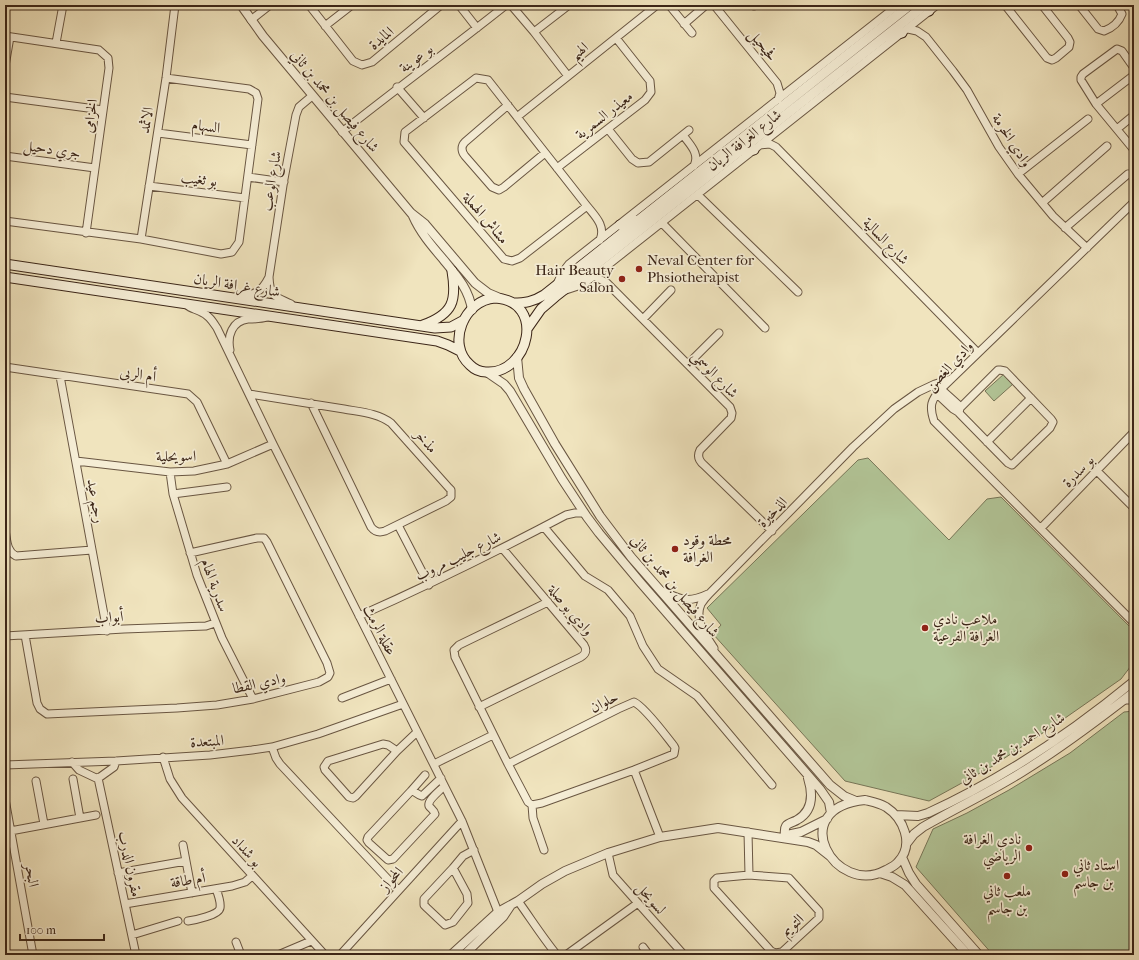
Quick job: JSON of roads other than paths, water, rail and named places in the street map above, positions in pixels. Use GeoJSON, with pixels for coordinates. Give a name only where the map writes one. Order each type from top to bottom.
{"type":"FeatureCollection","features":[{"type":"Feature","properties":{"kind":"main road","name":"شارع الغرافة الريان"},"geometry":{"type":"LineString","coordinates":[[527,329],[560,287],[640,218],[910,5]]}},
{"type":"Feature","properties":{"kind":"main road","name":"شارع الغرافة الريان"},"geometry":{"type":"LineString","coordinates":[[513,303],[526,303],[533,301],[560,287],[740,151],[882,39],[928,7]]}},
{"type":"Feature","properties":{"kind":"main road"},"geometry":{"type":"LineString","coordinates":[[882,39],[905,31]]}},
{"type":"Feature","properties":{"kind":"main road"},"geometry":{"type":"LineString","coordinates":[[796,85],[818,78]]}},
{"type":"Feature","properties":{"kind":"main road"},"geometry":{"type":"LineString","coordinates":[[764,121],[776,102]]}},
{"type":"Feature","properties":{"kind":"main road"},"geometry":{"type":"LineString","coordinates":[[778,131],[790,112]]}},
{"type":"Feature","properties":{"kind":"main road"},"geometry":{"type":"LineString","coordinates":[[740,151],[757,147]]}},
{"type":"Feature","properties":{"kind":"main road"},"geometry":{"type":"LineString","coordinates":[[617,226],[640,218]]}},
{"type":"Feature","properties":{"kind":"main road","name":"شارع غرافة الريان"},"geometry":{"type":"LineString","coordinates":[[5,264],[420,326],[448,328],[464,320]]}},
{"type":"Feature","properties":{"kind":"main road"},"geometry":{"type":"LineString","coordinates":[[420,326],[440,318],[451,305],[455,288],[452,271]]}},
{"type":"Feature","properties":{"kind":"main road","name":"شارع غرافة الريان"},"geometry":{"type":"LineString","coordinates":[[5,277],[437,341],[460,351]]}},
{"type":"Feature","properties":{"kind":"main road"},"geometry":{"type":"LineString","coordinates":[[501,299],[513,303],[523,313],[527,329],[523,346],[517,357],[508,366],[488,373],[474,369],[464,360],[460,351],[459,335],[464,320],[472,310],[486,300],[501,299]]}},
{"type":"Feature","properties":{"kind":"street"},"geometry":{"type":"LineString","coordinates":[[56,43],[63,5]]}},
{"type":"Feature","properties":{"kind":"street","name":"الاثمد"},"geometry":{"type":"LineString","coordinates":[[141,240],[166,78],[175,5]]}},
{"type":"Feature","properties":{"kind":"street","name":"شارع فيصل بن محمد بن ثاني"},"geometry":{"type":"LineString","coordinates":[[241,5],[250,20],[342,132],[411,213],[425,224],[431,238],[452,271],[467,290],[472,310]]}},
{"type":"Feature","properties":{"kind":"street"},"geometry":{"type":"LineString","coordinates":[[250,20],[270,5]]}},
{"type":"Feature","properties":{"kind":"street","name":"المايدة"},"geometry":{"type":"LineString","coordinates":[[308,5],[352,61],[359,64],[366,64],[375,60],[441,5]]}},
{"type":"Feature","properties":{"kind":"street"},"geometry":{"type":"LineString","coordinates":[[325,26],[352,5]]}},
{"type":"Feature","properties":{"kind":"street"},"geometry":{"type":"LineString","coordinates":[[459,5],[477,28]]}},
{"type":"Feature","properties":{"kind":"street","name":"بو عوينة"},"geometry":{"type":"LineString","coordinates":[[342,132],[398,87],[506,5]]}},
{"type":"Feature","properties":{"kind":"street"},"geometry":{"type":"LineString","coordinates":[[511,5],[568,76]]}},
{"type":"Feature","properties":{"kind":"street"},"geometry":{"type":"LineString","coordinates":[[534,32],[569,5]]}},
{"type":"Feature","properties":{"kind":"street","name":"الهيم"},"geometry":{"type":"LineString","coordinates":[[517,117],[657,5]]}},
{"type":"Feature","properties":{"kind":"street"},"geometry":{"type":"LineString","coordinates":[[669,5],[692,33]]}},
{"type":"Feature","properties":{"kind":"street"},"geometry":{"type":"LineString","coordinates":[[684,24],[706,5]]}},
{"type":"Feature","properties":{"kind":"street","name":"فحيحيل"},"geometry":{"type":"LineString","coordinates":[[714,5],[777,83],[780,93],[776,102]]}},
{"type":"Feature","properties":{"kind":"street","name":"شارع الغرافة الريان"},"geometry":{"type":"LineString","coordinates":[[898,5],[567,267],[560,287],[581,285],[594,276],[905,31],[921,18],[928,7],[937,5]]}},
{"type":"Feature","properties":{"kind":"street"},"geometry":{"type":"LineString","coordinates":[[1005,5],[1047,58],[1052,60],[1069,48],[1070,42],[1042,5]]}},
{"type":"Feature","properties":{"kind":"street"},"geometry":{"type":"LineString","coordinates":[[1079,5],[1098,29],[1104,31],[1109,29],[1120,19],[1122,14],[1117,5]]}},
{"type":"Feature","properties":{"kind":"street","name":"وادي الخرمة"},"geometry":{"type":"LineString","coordinates":[[921,18],[922,28],[926,37],[960,80],[992,136],[1018,174],[1065,228],[1087,248]]}},
{"type":"Feature","properties":{"kind":"street","name":"وادي الخرمة"},"geometry":{"type":"LineString","coordinates":[[905,31],[917,31],[926,37]]}},
{"type":"Feature","properties":{"kind":"street"},"geometry":{"type":"LineString","coordinates":[[5,66],[7,36]]}},
{"type":"Feature","properties":{"kind":"street","name":"الخزامى"},"geometry":{"type":"LineString","coordinates":[[7,36],[99,50],[108,58],[109,68],[104,110],[86,232]]}},
{"type":"Feature","properties":{"kind":"street","name":"معيذر السمرية"},"geometry":{"type":"LineString","coordinates":[[557,168],[645,100],[651,92],[650,81],[616,38]]}},
{"type":"Feature","properties":{"kind":"street"},"geometry":{"type":"LineString","coordinates":[[1134,68],[1122,51],[1117,49],[1081,77],[1082,83],[1096,104],[1134,150]]}},
{"type":"Feature","properties":{"kind":"street"},"geometry":{"type":"LineString","coordinates":[[1096,104],[1134,75]]}},
{"type":"Feature","properties":{"kind":"street"},"geometry":{"type":"LineString","coordinates":[[5,221],[141,240],[221,254],[232,252],[239,242],[258,100],[256,93],[249,89],[166,78]]}},
{"type":"Feature","properties":{"kind":"street","name":"مشاش الهملة"},"geometry":{"type":"LineString","coordinates":[[587,206],[520,258],[512,261],[504,260],[404,142],[405,132],[476,78],[488,80],[545,152],[587,206],[600,224]]}},
{"type":"Feature","properties":{"kind":"street","name":"فحيحيل"},"geometry":{"type":"LineString","coordinates":[[777,83],[787,88],[796,85]]}},
{"type":"Feature","properties":{"kind":"street"},"geometry":{"type":"LineString","coordinates":[[398,87],[424,118]]}},
{"type":"Feature","properties":{"kind":"street","name":"شارع الوعب"},"geometry":{"type":"LineString","coordinates":[[294,307],[289,303],[278,299],[273,294],[269,284],[269,277],[296,115],[299,107],[312,96]]}},
{"type":"Feature","properties":{"kind":"street"},"geometry":{"type":"LineString","coordinates":[[5,97],[104,110]]}},
{"type":"Feature","properties":{"kind":"street"},"geometry":{"type":"LineString","coordinates":[[508,105],[465,142],[462,147],[465,156],[492,187],[499,190],[545,152]]}},
{"type":"Feature","properties":{"kind":"street"},"geometry":{"type":"LineString","coordinates":[[1117,129],[1134,115]]}},
{"type":"Feature","properties":{"kind":"street"},"geometry":{"type":"LineString","coordinates":[[1018,174],[1088,119]]}},
{"type":"Feature","properties":{"kind":"street"},"geometry":{"type":"LineString","coordinates":[[608,129],[632,159],[638,163],[649,162],[689,130]]}},
{"type":"Feature","properties":{"kind":"street"},"geometry":{"type":"LineString","coordinates":[[776,147],[774,141],[778,131]]}},
{"type":"Feature","properties":{"kind":"street","name":"السهام"},"geometry":{"type":"LineString","coordinates":[[158,133],[252,145]]}},
{"type":"Feature","properties":{"kind":"street"},"geometry":{"type":"LineString","coordinates":[[683,135],[695,151],[701,154],[710,154]]}},
{"type":"Feature","properties":{"kind":"street"},"geometry":{"type":"LineString","coordinates":[[757,147],[770,144],[776,147]]}},
{"type":"Feature","properties":{"kind":"street"},"geometry":{"type":"LineString","coordinates":[[1042,203],[1107,146]]}},
{"type":"Feature","properties":{"kind":"street","name":"شارع السالية"},"geometry":{"type":"LineString","coordinates":[[776,147],[978,353]]}},
{"type":"Feature","properties":{"kind":"street"},"geometry":{"type":"LineString","coordinates":[[694,166],[696,160],[695,151]]}},
{"type":"Feature","properties":{"kind":"street","name":"جري دحيل"},"geometry":{"type":"LineString","coordinates":[[5,156],[95,168]]}},
{"type":"Feature","properties":{"kind":"street"},"geometry":{"type":"LineString","coordinates":[[1065,228],[1128,174]]}},
{"type":"Feature","properties":{"kind":"street"},"geometry":{"type":"LineString","coordinates":[[248,177],[284,182]]}},
{"type":"Feature","properties":{"kind":"street","name":"بو ثغيب"},"geometry":{"type":"LineString","coordinates":[[149,186],[245,198]]}},
{"type":"Feature","properties":{"kind":"street"},"geometry":{"type":"LineString","coordinates":[[698,194],[798,292]]}},
{"type":"Feature","properties":{"kind":"street","name":"وادي الغصن"},"geometry":{"type":"LineString","coordinates":[[1134,202],[939,392],[934,398],[931,411],[934,421],[1134,623]]}},
{"type":"Feature","properties":{"kind":"street"},"geometry":{"type":"LineString","coordinates":[[662,223],[765,328]]}},
{"type":"Feature","properties":{"kind":"street"},"geometry":{"type":"LineString","coordinates":[[600,224],[608,228],[617,226]]}},
{"type":"Feature","properties":{"kind":"street"},"geometry":{"type":"LineString","coordinates":[[600,224],[602,232],[600,240]]}},
{"type":"Feature","properties":{"kind":"street","name":"شارع فيصل بن محمد بن ثاني"},"geometry":{"type":"LineString","coordinates":[[431,238],[475,283],[488,293],[501,299]]}},
{"type":"Feature","properties":{"kind":"street","name":"شارع الوسمي"},"geometry":{"type":"LineString","coordinates":[[594,276],[607,283],[727,404],[732,413],[729,421],[700,450],[698,453],[699,459],[704,466],[772,531]]}},
{"type":"Feature","properties":{"kind":"street"},"geometry":{"type":"LineString","coordinates":[[229,297],[236,295],[250,295],[257,292],[265,285],[269,277]]}},
{"type":"Feature","properties":{"kind":"street"},"geometry":{"type":"LineString","coordinates":[[643,319],[671,290]]}},
{"type":"Feature","properties":{"kind":"street","name":"عقلة الرمث"},"geometry":{"type":"LineString","coordinates":[[187,305],[210,318],[231,356],[272,444],[462,821],[500,914]]}},
{"type":"Feature","properties":{"kind":"street","name":"عقلة الرمث"},"geometry":{"type":"LineString","coordinates":[[231,356],[228,338],[234,326],[245,320],[262,319],[267,317]]}},
{"type":"Feature","properties":{"kind":"street"},"geometry":{"type":"LineString","coordinates":[[688,364],[719,333]]}},
{"type":"Feature","properties":{"kind":"street","name":"شارع فيصل بن محمد بن ثاني"},"geometry":{"type":"LineString","coordinates":[[517,357],[519,378],[555,444],[585,494],[631,557],[830,785],[844,796],[856,801]]}},
{"type":"Feature","properties":{"kind":"street","name":"أم الربى"},"geometry":{"type":"LineString","coordinates":[[5,367],[188,394],[197,402],[227,464]]}},
{"type":"Feature","properties":{"kind":"street"},"geometry":{"type":"LineString","coordinates":[[1000,370],[1005,371],[1031,398],[1052,420],[1053,425],[1012,465],[1008,463],[960,415],[960,409],[996,372],[1000,370]]}},
{"type":"Feature","properties":{"kind":"street","name":"شارع فيصل بن محمد بن ثاني"},"geometry":{"type":"LineString","coordinates":[[488,373],[504,384],[510,391],[575,501],[584,513],[640,582],[807,773],[827,799],[829,816]]}},
{"type":"Feature","properties":{"kind":"street","name":"رجم عيد"},"geometry":{"type":"LineString","coordinates":[[60,376],[107,631]]}},
{"type":"Feature","properties":{"kind":"street","name":"الذخيرة"},"geometry":{"type":"LineString","coordinates":[[729,670],[707,637],[701,625],[699,614],[701,604],[708,594],[772,531],[853,447],[894,409],[910,397],[930,386],[953,378]]}},
{"type":"Feature","properties":{"kind":"street"},"geometry":{"type":"LineString","coordinates":[[939,392],[953,409],[960,409]]}},
{"type":"Feature","properties":{"kind":"street","name":"مذخر"},"geometry":{"type":"LineString","coordinates":[[248,394],[311,403],[370,414],[386,419],[449,488],[452,494],[449,500],[381,532],[372,529],[311,403]]}},
{"type":"Feature","properties":{"kind":"street"},"geometry":{"type":"LineString","coordinates":[[987,442],[1031,398]]}},
{"type":"Feature","properties":{"kind":"street","name":"بو سدرة"},"geometry":{"type":"LineString","coordinates":[[1041,528],[1134,432]]}},
{"type":"Feature","properties":{"kind":"street","name":"اسويحلية"},"geometry":{"type":"LineString","coordinates":[[76,460],[170,472],[194,471],[227,464],[272,444]]}},
{"type":"Feature","properties":{"kind":"street"},"geometry":{"type":"LineString","coordinates":[[1096,470],[1134,508]]}},
{"type":"Feature","properties":{"kind":"street","name":"سدرية الهام"},"geometry":{"type":"LineString","coordinates":[[170,472],[171,482],[190,553],[215,623],[253,699]]}},
{"type":"Feature","properties":{"kind":"street"},"geometry":{"type":"LineString","coordinates":[[174,494],[227,487]]}},
{"type":"Feature","properties":{"kind":"street","name":"شارع جليب مروب"},"geometry":{"type":"LineString","coordinates":[[566,515],[572,509],[575,501]]}},
{"type":"Feature","properties":{"kind":"street","name":"شارع جليب مروب"},"geometry":{"type":"LineString","coordinates":[[359,616],[503,549],[566,515],[584,513]]}},
{"type":"Feature","properties":{"kind":"street"},"geometry":{"type":"LineString","coordinates":[[398,525],[428,585]]}},
{"type":"Feature","properties":{"kind":"street"},"geometry":{"type":"LineString","coordinates":[[544,527],[585,576],[608,590],[630,616],[643,646],[658,669],[697,696],[772,785]]}},
{"type":"Feature","properties":{"kind":"street"},"geometry":{"type":"LineString","coordinates":[[5,530],[9,551],[16,556],[92,550]]}},
{"type":"Feature","properties":{"kind":"street","name":"وادي القطا"},"geometry":{"type":"LineString","coordinates":[[25,635],[38,707],[46,714],[177,708],[253,699],[326,679],[330,673],[327,663],[264,538],[190,553]]}},
{"type":"Feature","properties":{"kind":"street","name":"وادي بو صلة"},"geometry":{"type":"LineString","coordinates":[[479,706],[581,657],[586,653],[586,647],[503,549]]}},
{"type":"Feature","properties":{"kind":"street","name":"الذخيرة"},"geometry":{"type":"LineString","coordinates":[[659,590],[688,600],[698,599],[708,594]]}},
{"type":"Feature","properties":{"kind":"street"},"geometry":{"type":"LineString","coordinates":[[544,850],[533,818],[532,805],[525,797],[454,654],[456,647],[548,602]]}},
{"type":"Feature","properties":{"kind":"street","name":"أبواب"},"geometry":{"type":"LineString","coordinates":[[5,636],[206,626],[215,623]]}},
{"type":"Feature","properties":{"kind":"street"},"geometry":{"type":"LineString","coordinates":[[1134,677],[1121,697],[1134,700]]}},
{"type":"Feature","properties":{"kind":"street"},"geometry":{"type":"LineString","coordinates":[[342,698],[390,679]]}},
{"type":"Feature","properties":{"kind":"street","name":"شارع احمد بن محمد بن ثاني"},"geometry":{"type":"LineString","coordinates":[[907,843],[914,834],[923,827],[1032,766],[1086,729],[1121,697],[1134,681]]}},
{"type":"Feature","properties":{"kind":"street","name":"شارع احمد بن محمد بن ثاني"},"geometry":{"type":"LineString","coordinates":[[896,815],[906,816],[924,814],[969,792],[1056,741],[1121,697],[1134,692]]}},
{"type":"Feature","properties":{"kind":"street","name":"حلوان"},"geometry":{"type":"LineString","coordinates":[[508,764],[634,702],[656,724],[675,748],[672,755],[542,803],[532,805]]}},
{"type":"Feature","properties":{"kind":"street","name":"المبتعدة"},"geometry":{"type":"LineString","coordinates":[[5,765],[116,761],[222,754],[272,747],[318,734],[403,704]]}},
{"type":"Feature","properties":{"kind":"street"},"geometry":{"type":"LineString","coordinates":[[397,751],[388,745],[383,744],[328,761],[324,767],[349,797],[353,798],[417,732]]}},
{"type":"Feature","properties":{"kind":"street"},"geometry":{"type":"LineString","coordinates":[[434,764],[493,735]]}},
{"type":"Feature","properties":{"kind":"street"},"geometry":{"type":"LineString","coordinates":[[272,747],[280,764],[398,890]]}},
{"type":"Feature","properties":{"kind":"street","name":"بو شداد"},"geometry":{"type":"LineString","coordinates":[[163,757],[170,779],[182,798],[325,955]]}},
{"type":"Feature","properties":{"kind":"street"},"geometry":{"type":"LineString","coordinates":[[72,762],[79,770],[92,777],[98,778],[114,766],[116,761]]}},
{"type":"Feature","properties":{"kind":"street"},"geometry":{"type":"LineString","coordinates":[[634,770],[660,837]]}},
{"type":"Feature","properties":{"kind":"street"},"geometry":{"type":"LineString","coordinates":[[782,836],[787,825],[799,819],[805,814],[810,806],[812,789],[807,773]]}},
{"type":"Feature","properties":{"kind":"street"},"geometry":{"type":"LineString","coordinates":[[425,775],[368,837],[367,840],[369,843],[388,860],[393,859],[437,811],[429,806],[429,802],[444,786]]}},
{"type":"Feature","properties":{"kind":"street","name":"مقرون الدرب"},"geometry":{"type":"LineString","coordinates":[[98,778],[136,955]]}},
{"type":"Feature","properties":{"kind":"street"},"geometry":{"type":"LineString","coordinates":[[410,791],[414,791],[422,796],[440,778]]}},
{"type":"Feature","properties":{"kind":"street"},"geometry":{"type":"LineString","coordinates":[[73,779],[80,818]]}},
{"type":"Feature","properties":{"kind":"street"},"geometry":{"type":"LineString","coordinates":[[36,781],[44,824]]}},
{"type":"Feature","properties":{"kind":"street","name":"البحر"},"geometry":{"type":"LineString","coordinates":[[5,799],[8,831],[33,955]]}},
{"type":"Feature","properties":{"kind":"street"},"geometry":{"type":"LineString","coordinates":[[451,955],[500,914],[542,884],[565,871],[608,853],[660,837],[718,828],[782,836],[813,843],[830,856],[840,867],[854,873],[867,875],[880,873],[894,866],[902,857],[907,843],[904,830],[896,815],[878,803],[865,800],[844,805],[829,816],[801,832],[782,836]]}},
{"type":"Feature","properties":{"kind":"street"},"geometry":{"type":"LineString","coordinates":[[8,831],[96,815]]}},
{"type":"Feature","properties":{"kind":"street"},"geometry":{"type":"LineString","coordinates":[[829,816],[823,827],[822,835],[830,856]]}},
{"type":"Feature","properties":{"kind":"street","name":"المحواز"},"geometry":{"type":"LineString","coordinates":[[340,955],[462,821]]}},
{"type":"Feature","properties":{"kind":"street"},"geometry":{"type":"LineString","coordinates":[[748,832],[749,876]]}},
{"type":"Feature","properties":{"kind":"street"},"geometry":{"type":"LineString","coordinates":[[183,845],[192,893]]}},
{"type":"Feature","properties":{"kind":"street"},"geometry":{"type":"LineString","coordinates":[[454,868],[467,894],[468,903],[453,922],[445,925],[424,905],[424,899],[454,868],[463,856],[474,850]]}},
{"type":"Feature","properties":{"kind":"street","name":"لسويحل"},"geometry":{"type":"LineString","coordinates":[[608,853],[613,875],[684,955]]}},
{"type":"Feature","properties":{"kind":"street"},"geometry":{"type":"LineString","coordinates":[[902,857],[916,884],[979,955]]}},
{"type":"Feature","properties":{"kind":"street"},"geometry":{"type":"LineString","coordinates":[[118,873],[186,861]]}},
{"type":"Feature","properties":{"kind":"street"},"geometry":{"type":"LineString","coordinates":[[880,873],[892,877],[906,885],[968,955]]}},
{"type":"Feature","properties":{"kind":"street","name":"أم طاقة"},"geometry":{"type":"LineString","coordinates":[[125,904],[239,884],[252,876]]}},
{"type":"Feature","properties":{"kind":"street","name":"التويم"},"geometry":{"type":"LineString","coordinates":[[749,876],[789,878],[819,911],[819,918],[782,952],[775,953],[772,951],[714,888],[713,884],[717,878],[749,876]]}},
{"type":"Feature","properties":{"kind":"street"},"geometry":{"type":"LineString","coordinates":[[188,922],[219,912],[220,907],[216,889]]}},
{"type":"Feature","properties":{"kind":"street"},"geometry":{"type":"LineString","coordinates":[[515,903],[534,922],[546,942],[557,955]]}},
{"type":"Feature","properties":{"kind":"street"},"geometry":{"type":"LineString","coordinates":[[566,955],[638,903]]}},
{"type":"Feature","properties":{"kind":"street"},"geometry":{"type":"LineString","coordinates":[[464,955],[500,914]]}},
{"type":"Feature","properties":{"kind":"street"},"geometry":{"type":"LineString","coordinates":[[132,935],[178,921]]}},
{"type":"Feature","properties":{"kind":"street"},"geometry":{"type":"LineString","coordinates":[[281,954],[311,941]]}},
{"type":"Feature","properties":{"kind":"street"},"geometry":{"type":"LineString","coordinates":[[236,942],[241,955]]}},
{"type":"Feature","properties":{"kind":"street"},"geometry":{"type":"LineString","coordinates":[[643,947],[648,955]]}},
{"type":"Feature","properties":{"kind":"place","name":"Neval Center for Phsiotherapist"},"geometry":{"type":"Point","coordinates":[639,269]}},
{"type":"Feature","properties":{"kind":"place","name":"Hair Beauty Salon"},"geometry":{"type":"Point","coordinates":[622,279]}},
{"type":"Feature","properties":{"kind":"place","name":"محطة وقود الغرافة"},"geometry":{"type":"Point","coordinates":[675,549]}},
{"type":"Feature","properties":{"kind":"place","name":"ملاعب نادي الغرافة الفرعية"},"geometry":{"type":"Point","coordinates":[925,628]}},
{"type":"Feature","properties":{"kind":"place","name":"نادي الغرافة الرياضي"},"geometry":{"type":"Point","coordinates":[1029,848]}},
{"type":"Feature","properties":{"kind":"place","name":"استاد ثاني بن جاسم"},"geometry":{"type":"Point","coordinates":[1065,874]}},
{"type":"Feature","properties":{"kind":"place","name":"ملعب ثاني بن جاسم"},"geometry":{"type":"Point","coordinates":[1007,876]}}]}
